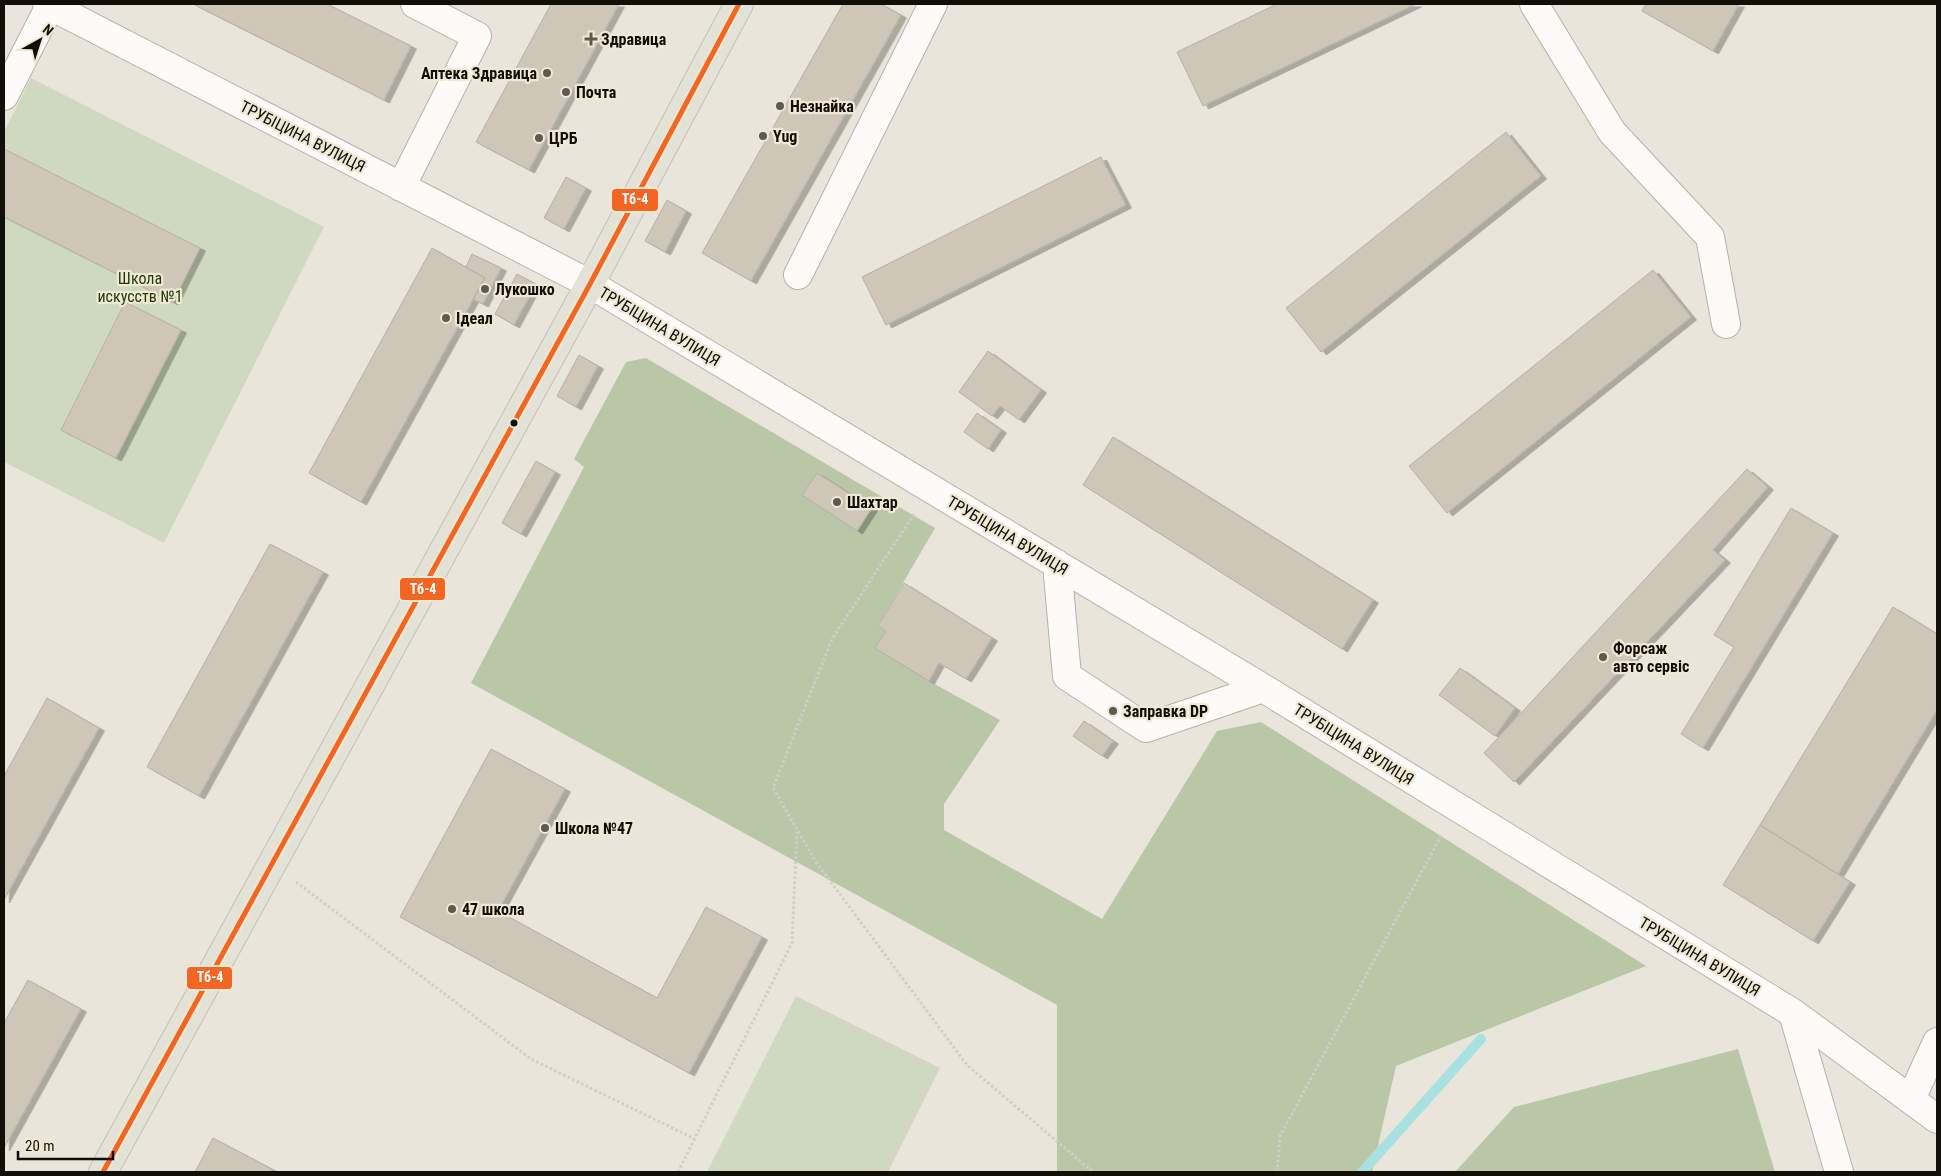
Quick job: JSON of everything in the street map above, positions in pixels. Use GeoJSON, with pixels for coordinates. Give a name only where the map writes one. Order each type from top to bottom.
{"type":"FeatureCollection","features":[{"type":"Feature","properties":{"kind":"main road"},"geometry":{"type":"LineString","coordinates":[[103,1172],[590,284],[739,4]]}},
{"type":"Feature","properties":{"kind":"street"},"geometry":{"type":"LineString","coordinates":[[401,187],[477,36],[415,4]]}},
{"type":"Feature","properties":{"kind":"street"},"geometry":{"type":"LineString","coordinates":[[798,275],[933,4]]}},
{"type":"Feature","properties":{"kind":"street"},"geometry":{"type":"LineString","coordinates":[[1534,4],[1612,132],[1710,237],[1726,324]]}},
{"type":"Feature","properties":{"kind":"street"},"geometry":{"type":"LineString","coordinates":[[4,96],[48,5]]}},
{"type":"Feature","properties":{"kind":"street","name":"ТРУБІЦИНА ВУЛИЦЯ"},"geometry":{"type":"LineString","coordinates":[[48,5],[590,284],[1264,688],[1793,1013],[1937,1119]]}},
{"type":"Feature","properties":{"kind":"street"},"geometry":{"type":"LineString","coordinates":[[1057,564],[1067,676],[1146,728],[1264,688]]}},
{"type":"Feature","properties":{"kind":"street"},"geometry":{"type":"LineString","coordinates":[[1793,1013],[1839,1172]]}},
{"type":"Feature","properties":{"kind":"street"},"geometry":{"type":"LineString","coordinates":[[1910,1099],[1937,1042]]}},
{"type":"Feature","properties":{"kind":"path"},"geometry":{"type":"LineString","coordinates":[[931,489],[832,639],[773,788],[816,862],[967,1065],[1093,1172]]}},
{"type":"Feature","properties":{"kind":"path"},"geometry":{"type":"LineString","coordinates":[[1277,1172],[1280,1136],[1456,807]]}},
{"type":"Feature","properties":{"kind":"path"},"geometry":{"type":"LineString","coordinates":[[678,1172],[792,943],[797,829]]}},
{"type":"Feature","properties":{"kind":"path"},"geometry":{"type":"LineString","coordinates":[[272,864],[531,1059],[695,1139]]}},
{"type":"Feature","properties":{"kind":"green space","name":"Школа искусств №1"},"geometry":{"type":"Polygon","coordinates":[[[31,78],[324,227],[164,543],[4,462],[4,132],[31,78]]]}},
{"type":"Feature","properties":{"kind":"green space"},"geometry":{"type":"Polygon","coordinates":[[[646,358],[935,528],[878,626],[886,631],[876,648],[929,681],[1000,720],[944,804],[944,830],[1102,919],[1217,731],[1261,722],[1646,966],[1396,1066],[1372,1172],[1057,1172],[1057,1005],[471,683],[584,467],[574,459],[626,362],[646,358]]]}},
{"type":"Feature","properties":{"kind":"green space"},"geometry":{"type":"Polygon","coordinates":[[[796,996],[940,1068],[888,1172],[707,1172],[796,996]]]}},
{"type":"Feature","properties":{"kind":"green space"},"geometry":{"type":"Polygon","coordinates":[[[1738,1049],[1775,1172],[1455,1172],[1514,1107],[1738,1049]]]}},
{"type":"Feature","properties":{"kind":"building"},"geometry":{"type":"Polygon","coordinates":[[[193,4],[327,4],[411,46],[384,100],[193,4]]]}},
{"type":"Feature","properties":{"kind":"building","name":"Аптека Здравица"},"geometry":{"type":"Polygon","coordinates":[[[551,4],[619,4],[529,170],[476,142],[551,4]]]}},
{"type":"Feature","properties":{"kind":"building"},"geometry":{"type":"Polygon","coordinates":[[[843,4],[881,4],[901,15],[751,281],[702,253],[843,4]]]}},
{"type":"Feature","properties":{"kind":"building"},"geometry":{"type":"Polygon","coordinates":[[[1277,4],[1416,4],[1203,106],[1177,52],[1277,4]]]}},
{"type":"Feature","properties":{"kind":"building"},"geometry":{"type":"Polygon","coordinates":[[[1646,4],[1739,4],[1713,51],[1642,11],[1646,4]]]}},
{"type":"Feature","properties":{"kind":"building"},"geometry":{"type":"Polygon","coordinates":[[[1506,132],[1541,176],[1321,352],[1286,308],[1506,132]]]}},
{"type":"Feature","properties":{"kind":"building"},"geometry":{"type":"Polygon","coordinates":[[[4,149],[200,248],[173,302],[4,217],[4,149]]]}},
{"type":"Feature","properties":{"kind":"building"},"geometry":{"type":"Polygon","coordinates":[[[1101,157],[1126,205],[886,325],[862,277],[1101,157]]]}},
{"type":"Feature","properties":{"kind":"building"},"geometry":{"type":"Polygon","coordinates":[[[566,177],[586,188],[564,229],[544,218],[566,177]]]}},
{"type":"Feature","properties":{"kind":"building"},"geometry":{"type":"Polygon","coordinates":[[[667,200],[686,211],[665,252],[645,241],[667,200]]]}},
{"type":"Feature","properties":{"kind":"building"},"geometry":{"type":"Polygon","coordinates":[[[432,248],[485,278],[361,502],[309,473],[432,248]]]}},
{"type":"Feature","properties":{"kind":"building","name":"Лукошко"},"geometry":{"type":"Polygon","coordinates":[[[472,254],[501,268],[483,304],[473,299],[485,278],[466,267],[472,254]]]}},
{"type":"Feature","properties":{"kind":"building"},"geometry":{"type":"Polygon","coordinates":[[[1653,270],[1691,317],[1447,513],[1409,466],[1653,270]]]}},
{"type":"Feature","properties":{"kind":"building"},"geometry":{"type":"Polygon","coordinates":[[[517,274],[536,284],[514,325],[495,314],[517,274]]]}},
{"type":"Feature","properties":{"kind":"building"},"geometry":{"type":"Polygon","coordinates":[[[125,302],[181,330],[116,458],[61,430],[125,302]]]}},
{"type":"Feature","properties":{"kind":"building"},"geometry":{"type":"Polygon","coordinates":[[[988,351],[1041,390],[1019,420],[1000,406],[992,416],[959,392],[988,351]]]}},
{"type":"Feature","properties":{"kind":"building"},"geometry":{"type":"Polygon","coordinates":[[[579,355],[598,366],[576,407],[557,396],[579,355]]]}},
{"type":"Feature","properties":{"kind":"building"},"geometry":{"type":"Polygon","coordinates":[[[977,413],[1001,430],[988,449],[964,432],[977,413]]]}},
{"type":"Feature","properties":{"kind":"building"},"geometry":{"type":"Polygon","coordinates":[[[1113,437],[1373,600],[1342,649],[1083,485],[1113,437]]]}},
{"type":"Feature","properties":{"kind":"building"},"geometry":{"type":"Polygon","coordinates":[[[536,461],[555,472],[521,534],[502,523],[536,461]]]}},
{"type":"Feature","properties":{"kind":"building","name":"Форсаж авто сервіс"},"geometry":{"type":"Polygon","coordinates":[[[1747,469],[1768,487],[1713,550],[1725,560],[1514,782],[1484,753],[1747,469]]]}},
{"type":"Feature","properties":{"kind":"building","name":"Шахтар"},"geometry":{"type":"Polygon","coordinates":[[[817,473],[872,508],[857,531],[802,495],[817,473]]]}},
{"type":"Feature","properties":{"kind":"building"},"geometry":{"type":"Polygon","coordinates":[[[1791,508],[1833,533],[1703,748],[1681,734],[1734,647],[1714,635],[1791,508]]]}},
{"type":"Feature","properties":{"kind":"building"},"geometry":{"type":"Polygon","coordinates":[[[270,544],[323,572],[199,796],[147,767],[270,544]]]}},
{"type":"Feature","properties":{"kind":"building"},"geometry":{"type":"Polygon","coordinates":[[[904,583],[992,638],[966,679],[939,663],[929,681],[875,648],[886,631],[878,626],[904,583]]]}},
{"type":"Feature","properties":{"kind":"building"},"geometry":{"type":"Polygon","coordinates":[[[1893,607],[1937,634],[1937,710],[1838,874],[1760,825],[1893,607]]]}},
{"type":"Feature","properties":{"kind":"building"},"geometry":{"type":"Polygon","coordinates":[[[1460,668],[1515,708],[1495,736],[1439,695],[1460,668]]]}},
{"type":"Feature","properties":{"kind":"building"},"geometry":{"type":"Polygon","coordinates":[[[47,698],[99,728],[4,900],[4,776],[47,698]]]}},
{"type":"Feature","properties":{"kind":"building"},"geometry":{"type":"Polygon","coordinates":[[[1084,721],[1113,741],[1102,756],[1073,736],[1084,721]]]}},
{"type":"Feature","properties":{"kind":"building","name":"47 школа"},"geometry":{"type":"Polygon","coordinates":[[[491,749],[565,789],[498,911],[657,998],[706,907],[762,937],[689,1073],[400,917],[491,749]]]}},
{"type":"Feature","properties":{"kind":"building"},"geometry":{"type":"Polygon","coordinates":[[[1760,825],[1850,882],[1813,941],[1723,885],[1760,825]]]}},
{"type":"Feature","properties":{"kind":"building"},"geometry":{"type":"Polygon","coordinates":[[[28,980],[81,1009],[4,1148],[4,1023],[28,980]]]}},
{"type":"Feature","properties":{"kind":"building"},"geometry":{"type":"Polygon","coordinates":[[[213,1138],[272,1169],[270,1172],[195,1172],[213,1138]]]}},
{"type":"Feature","properties":{"kind":"waterway"},"geometry":{"type":"LineString","coordinates":[[1362,1172],[1481,1039]]}},
{"type":"Feature","properties":{"kind":"transit line","name":"Тб-4"},"geometry":{"type":"LineString","coordinates":[[103,1172],[590,284],[739,4]]}},
{"type":"Feature","properties":{"kind":"place","name":"Здравица"},"geometry":{"type":"Point","coordinates":[591,39]}},
{"type":"Feature","properties":{"kind":"place","name":"Аптека Здравица"},"geometry":{"type":"Point","coordinates":[547,73]}},
{"type":"Feature","properties":{"kind":"place","name":"Почта"},"geometry":{"type":"Point","coordinates":[566,92]}},
{"type":"Feature","properties":{"kind":"place","name":"Незнайка"},"geometry":{"type":"Point","coordinates":[780,106]}},
{"type":"Feature","properties":{"kind":"place","name":"Yug"},"geometry":{"type":"Point","coordinates":[763,136]}},
{"type":"Feature","properties":{"kind":"place","name":"ЦРБ"},"geometry":{"type":"Point","coordinates":[539,138]}},
{"type":"Feature","properties":{"kind":"place","name":"Лукошко"},"geometry":{"type":"Point","coordinates":[485,289]}},
{"type":"Feature","properties":{"kind":"place","name":"Ідеал"},"geometry":{"type":"Point","coordinates":[446,318]}},
{"type":"Feature","properties":{"kind":"place","name":"Шахтар"},"geometry":{"type":"Point","coordinates":[837,502]}},
{"type":"Feature","properties":{"kind":"place","name":"Форсаж авто сервіс"},"geometry":{"type":"Point","coordinates":[1603,657]}},
{"type":"Feature","properties":{"kind":"place","name":"Заправка DP"},"geometry":{"type":"Point","coordinates":[1113,711]}},
{"type":"Feature","properties":{"kind":"place","name":"Школа №47"},"geometry":{"type":"Point","coordinates":[545,828]}},
{"type":"Feature","properties":{"kind":"place","name":"47 школа"},"geometry":{"type":"Point","coordinates":[452,909]}}]}
